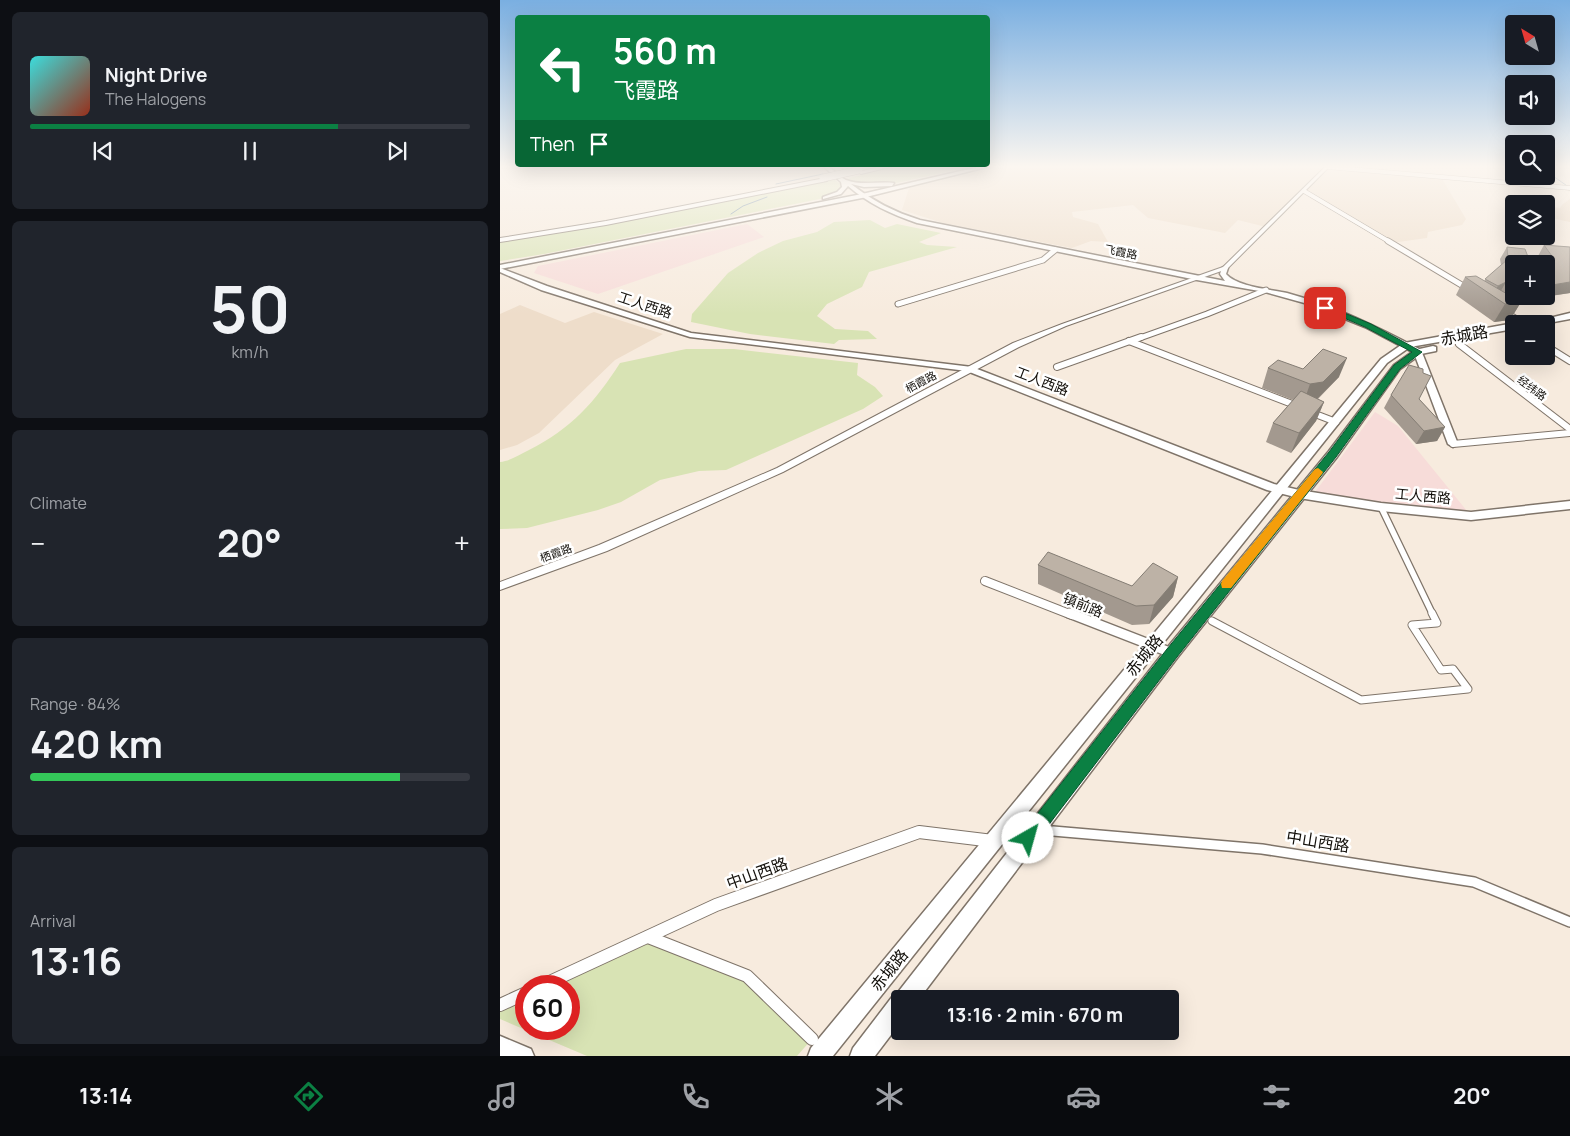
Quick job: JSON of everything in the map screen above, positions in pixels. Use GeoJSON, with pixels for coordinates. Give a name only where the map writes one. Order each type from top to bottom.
{"type":"FeatureCollection","features":[{"type":"Feature","properties":{"kind":"highway"},"geometry":{"type":"LineString","coordinates":[[500,238],[606,223],[644,215]]}},
{"type":"Feature","properties":{"kind":"main road"},"geometry":{"type":"LineString","coordinates":[[500,261],[738,215]]}},
{"type":"Feature","properties":{"kind":"main road"},"geometry":{"type":"LineString","coordinates":[[500,268],[765,215]]}},
{"type":"Feature","properties":{"kind":"main road","name":"飞霞路"},"geometry":{"type":"LineString","coordinates":[[903,215],[919,222],[1055,250],[1266,290],[1311,302],[1368,325],[1412,349]]}},
{"type":"Feature","properties":{"kind":"main road","name":"工人西路"},"geometry":{"type":"LineString","coordinates":[[500,268],[544,288],[690,335],[969,369],[1280,490],[1382,507],[1471,516],[1570,506]]}},
{"type":"Feature","properties":{"kind":"main road"},"geometry":{"type":"LineString","coordinates":[[1225,268],[1224,274],[1228,280],[1237,284]]}},
{"type":"Feature","properties":{"kind":"main road"},"geometry":{"type":"LineString","coordinates":[[1555,321],[1568,320]]}},
{"type":"Feature","properties":{"kind":"main road"},"geometry":{"type":"LineString","coordinates":[[1555,325],[1568,320]]}},
{"type":"Feature","properties":{"kind":"main road","name":"赤城路"},"geometry":{"type":"LineString","coordinates":[[819,1056],[1384,361],[1412,349],[1505,328]]}},
{"type":"Feature","properties":{"kind":"main road","name":"赤城路"},"geometry":{"type":"LineString","coordinates":[[912,990],[1172,653],[1300,494],[1412,349],[1505,336]]}},
{"type":"Feature","properties":{"kind":"main road"},"geometry":{"type":"LineString","coordinates":[[1412,349],[1453,444]]}},
{"type":"Feature","properties":{"kind":"main road"},"geometry":{"type":"LineString","coordinates":[[1355,398],[1370,404]]}},
{"type":"Feature","properties":{"kind":"main road"},"geometry":{"type":"LineString","coordinates":[[861,1056],[891,1017]]}},
{"type":"Feature","properties":{"kind":"main road"},"geometry":{"type":"LineString","coordinates":[[876,1056],[891,1022]]}},
{"type":"Feature","properties":{"kind":"main road"},"geometry":{"type":"LineString","coordinates":[[500,1046],[524,1056]]}},
{"type":"Feature","properties":{"kind":"street","name":"栖霞路"},"geometry":{"type":"LineString","coordinates":[[500,586],[603,548],[780,470],[1016,344],[1225,268],[1277,215]]}},
{"type":"Feature","properties":{"kind":"street"},"geometry":{"type":"LineString","coordinates":[[1345,215],[1474,292]]}},
{"type":"Feature","properties":{"kind":"street"},"geometry":{"type":"LineString","coordinates":[[898,304],[1043,260],[1055,250]]}},
{"type":"Feature","properties":{"kind":"street"},"geometry":{"type":"LineString","coordinates":[[1057,367],[1207,314],[1266,290]]}},
{"type":"Feature","properties":{"kind":"street"},"geometry":{"type":"LineString","coordinates":[[1498,307],[1511,315]]}},
{"type":"Feature","properties":{"kind":"street"},"geometry":{"type":"LineString","coordinates":[[1129,341],[1336,422]]}},
{"type":"Feature","properties":{"kind":"street","name":"经纬路"},"geometry":{"type":"LineString","coordinates":[[1459,344],[1570,429]]}},
{"type":"Feature","properties":{"kind":"street"},"geometry":{"type":"LineString","coordinates":[[1555,352],[1570,361]]}},
{"type":"Feature","properties":{"kind":"street"},"geometry":{"type":"LineString","coordinates":[[1453,444],[1570,433]]}},
{"type":"Feature","properties":{"kind":"street"},"geometry":{"type":"LineString","coordinates":[[1212,620],[1361,700],[1468,689],[1453,669],[1441,670],[1412,625],[1437,623],[1382,507]]}},
{"type":"Feature","properties":{"kind":"street","name":"镇前路"},"geometry":{"type":"LineString","coordinates":[[985,581],[1172,653]]}},
{"type":"Feature","properties":{"kind":"street","name":"中山西路"},"geometry":{"type":"LineString","coordinates":[[1053,831],[1262,848],[1474,882],[1570,922]]}},
{"type":"Feature","properties":{"kind":"street","name":"中山西路"},"geometry":{"type":"LineString","coordinates":[[565,975],[716,905],[919,832],[993,841]]}},
{"type":"Feature","properties":{"kind":"street"},"geometry":{"type":"LineString","coordinates":[[648,937],[747,976],[812,1039]]}},
{"type":"Feature","properties":{"kind":"street"},"geometry":{"type":"LineString","coordinates":[[500,1005],[515,998]]}},
{"type":"Feature","properties":{"kind":"shaded area"},"geometry":{"type":"Polygon","coordinates":[[[919,215],[1073,215],[1073,217],[1098,224],[1108,242],[1091,241],[1072,248],[943,223],[919,215]]]}},
{"type":"Feature","properties":{"kind":"shaded area"},"geometry":{"type":"Polygon","coordinates":[[[1145,215],[1278,215],[1266,227],[1238,220],[1225,233],[1148,218],[1145,215]]]}},
{"type":"Feature","properties":{"kind":"shaded area"},"geometry":{"type":"Polygon","coordinates":[[[1345,215],[1464,215],[1466,219],[1462,225],[1428,232],[1427,238],[1391,243],[1345,215]]]}},
{"type":"Feature","properties":{"kind":"shaded area"},"geometry":{"type":"Polygon","coordinates":[[[1555,215],[1570,215],[1570,222],[1555,219],[1555,215]]]}},
{"type":"Feature","properties":{"kind":"shaded area"},"geometry":{"type":"Polygon","coordinates":[[[747,224],[764,237],[598,294],[534,273],[538,266],[747,224]]]}},
{"type":"Feature","properties":{"kind":"shaded area"},"geometry":{"type":"Polygon","coordinates":[[[520,305],[565,323],[594,312],[663,334],[615,360],[539,433],[517,445],[500,450],[500,314],[520,305]]]}},
{"type":"Feature","properties":{"kind":"shaded area"},"geometry":{"type":"Polygon","coordinates":[[[1375,412],[1398,426],[1471,516],[1312,496],[1375,412]]]}},
{"type":"Feature","properties":{"kind":"green space"},"geometry":{"type":"Polygon","coordinates":[[[645,215],[738,215],[500,261],[500,240],[645,215]]]}},
{"type":"Feature","properties":{"kind":"green space"},"geometry":{"type":"Polygon","coordinates":[[[870,220],[885,228],[897,224],[941,233],[919,242],[927,245],[957,247],[869,272],[862,287],[827,304],[817,316],[835,329],[868,331],[877,339],[839,340],[834,344],[750,334],[691,322],[692,314],[728,273],[758,253],[783,241],[817,232],[834,222],[870,220]]]}},
{"type":"Feature","properties":{"kind":"green space"},"geometry":{"type":"Polygon","coordinates":[[[686,349],[734,349],[858,363],[857,375],[875,387],[883,396],[863,409],[726,470],[699,471],[660,480],[621,502],[598,510],[527,528],[500,529],[500,462],[514,458],[544,442],[570,424],[601,390],[620,363],[686,349]]]}},
{"type":"Feature","properties":{"kind":"green space"},"geometry":{"type":"Polygon","coordinates":[[[648,937],[747,976],[812,1039],[797,1056],[587,1056],[549,1040],[580,1040],[580,975],[564,975],[648,937]]]}},
{"type":"Feature","properties":{"kind":"green space"},"geometry":{"type":"Polygon","coordinates":[[[515,998],[515,1025],[500,1019],[500,1005],[515,998]]]}},
{"type":"Feature","properties":{"kind":"building"},"geometry":{"type":"Polygon","coordinates":[[[1544,245],[1570,247],[1570,282],[1555,284],[1555,255],[1551,255],[1544,245]]]}},
{"type":"Feature","properties":{"kind":"building"},"geometry":{"type":"Polygon","coordinates":[[[1507,247],[1525,249],[1527,255],[1508,255],[1507,247]]]}},
{"type":"Feature","properties":{"kind":"building"},"geometry":{"type":"Polygon","coordinates":[[[1505,262],[1505,282],[1498,286],[1485,279],[1505,262]]]}},
{"type":"Feature","properties":{"kind":"building"},"geometry":{"type":"Polygon","coordinates":[[[1476,276],[1505,293],[1505,304],[1465,277],[1476,276]]]}},
{"type":"Feature","properties":{"kind":"building"},"geometry":{"type":"Polygon","coordinates":[[[1323,349],[1347,358],[1323,382],[1310,384],[1268,368],[1278,360],[1303,369],[1323,349]]]}},
{"type":"Feature","properties":{"kind":"building"},"geometry":{"type":"Polygon","coordinates":[[[1409,365],[1423,369],[1423,373],[1431,376],[1419,399],[1445,427],[1424,431],[1391,395],[1409,365]]]}},
{"type":"Feature","properties":{"kind":"building"},"geometry":{"type":"Polygon","coordinates":[[[1301,391],[1324,402],[1299,433],[1273,423],[1301,391]]]}},
{"type":"Feature","properties":{"kind":"building"},"geometry":{"type":"Polygon","coordinates":[[[1048,552],[1132,586],[1153,563],[1178,577],[1154,605],[1136,606],[1038,565],[1048,552]]]}},
{"type":"Feature","properties":{"kind":"slow traffic"},"geometry":{"type":"LineString","coordinates":[[1227,584],[1318,472]]}},
{"type":"Feature","properties":{"kind":"route"},"geometry":{"type":"LineString","coordinates":[[1028,838],[1172,653],[1333,454],[1397,367],[1418,352],[1368,325],[1325,308]]}}]}
